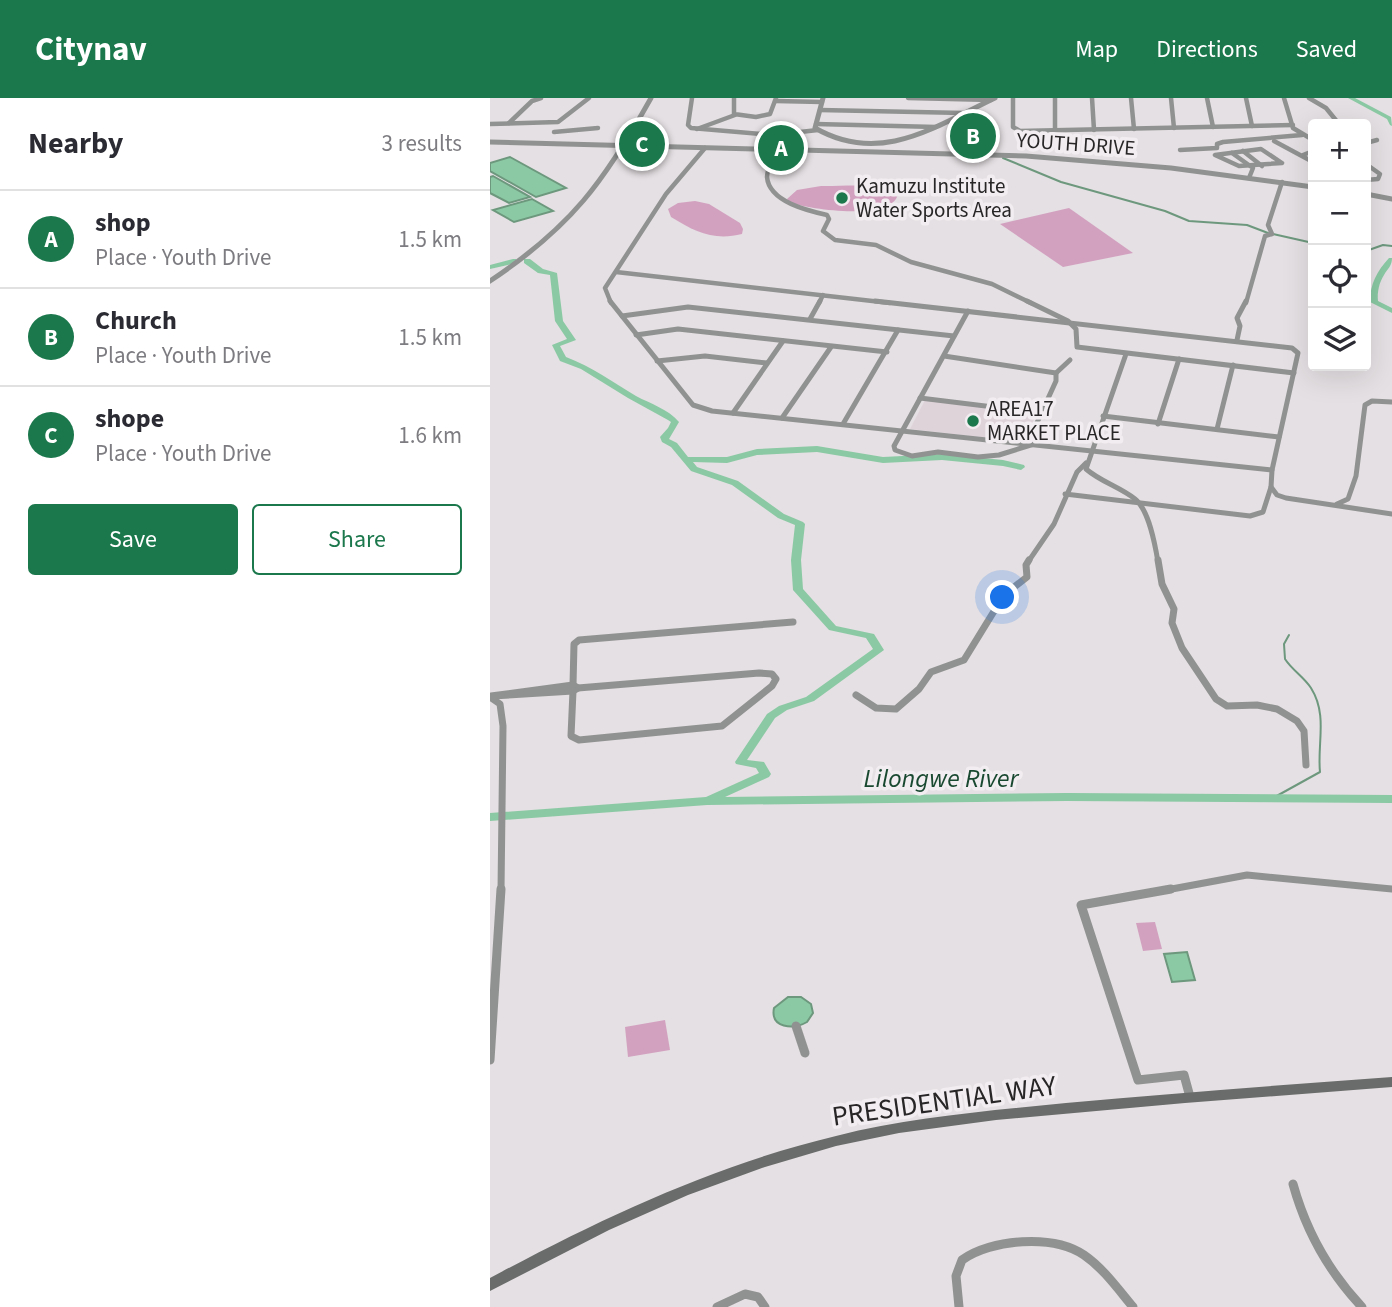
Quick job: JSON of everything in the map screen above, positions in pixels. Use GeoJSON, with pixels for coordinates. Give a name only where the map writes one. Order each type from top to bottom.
{"type":"FeatureCollection","features":[{"type":"Feature","properties":{"kind":"main road","name":"PRESIDENTIAL WAY"},"geometry":{"type":"LineString","coordinates":[[490,1284],[594,1229],[715,1178],[807,1148],[852,1137],[938,1122],[1190,1097],[1392,1082]]}},
{"type":"Feature","properties":{"kind":"street"},"geometry":{"type":"LineString","coordinates":[[508,124],[532,101],[541,98]]}},
{"type":"Feature","properties":{"kind":"street"},"geometry":{"type":"LineString","coordinates":[[561,121],[589,98]]}},
{"type":"Feature","properties":{"kind":"street"},"geometry":{"type":"LineString","coordinates":[[490,281],[565,227],[599,187],[652,98]]}},
{"type":"Feature","properties":{"kind":"street"},"geometry":{"type":"LineString","coordinates":[[692,98],[688,125],[697,129],[773,135],[817,127],[936,127]]}},
{"type":"Feature","properties":{"kind":"street"},"geometry":{"type":"LineString","coordinates":[[734,98],[732,109],[735,115]]}},
{"type":"Feature","properties":{"kind":"street"},"geometry":{"type":"LineString","coordinates":[[908,98],[993,99]]}},
{"type":"Feature","properties":{"kind":"street"},"geometry":{"type":"LineString","coordinates":[[1013,98],[1013,129],[1055,131],[1293,125]]}},
{"type":"Feature","properties":{"kind":"street"},"geometry":{"type":"LineString","coordinates":[[1055,98],[1055,131]]}},
{"type":"Feature","properties":{"kind":"street"},"geometry":{"type":"LineString","coordinates":[[1092,98],[1094,130]]}},
{"type":"Feature","properties":{"kind":"street"},"geometry":{"type":"LineString","coordinates":[[1131,98],[1134,129]]}},
{"type":"Feature","properties":{"kind":"street"},"geometry":{"type":"LineString","coordinates":[[1171,98],[1174,128]]}},
{"type":"Feature","properties":{"kind":"street"},"geometry":{"type":"LineString","coordinates":[[1207,98],[1213,127]]}},
{"type":"Feature","properties":{"kind":"street"},"geometry":{"type":"LineString","coordinates":[[1246,98],[1252,126]]}},
{"type":"Feature","properties":{"kind":"street"},"geometry":{"type":"LineString","coordinates":[[1284,98],[1293,125],[1308,138]]}},
{"type":"Feature","properties":{"kind":"street"},"geometry":{"type":"LineString","coordinates":[[1309,98],[1326,108],[1335,119]]}},
{"type":"Feature","properties":{"kind":"street"},"geometry":{"type":"LineString","coordinates":[[697,129],[735,115],[765,116],[770,114],[776,99],[823,100],[817,127]]}},
{"type":"Feature","properties":{"kind":"street"},"geometry":{"type":"LineString","coordinates":[[817,127],[842,139],[862,142],[904,140],[993,99]]}},
{"type":"Feature","properties":{"kind":"street"},"geometry":{"type":"LineString","coordinates":[[820,110],[964,113]]}},
{"type":"Feature","properties":{"kind":"street"},"geometry":{"type":"LineString","coordinates":[[490,124],[561,121],[577,130]]}},
{"type":"Feature","properties":{"kind":"street"},"geometry":{"type":"LineString","coordinates":[[554,132],[598,128]]}},
{"type":"Feature","properties":{"kind":"street"},"geometry":{"type":"LineString","coordinates":[[1180,150],[1217,148],[1218,143],[1302,135]]}},
{"type":"Feature","properties":{"kind":"street"},"geometry":{"type":"LineString","coordinates":[[1265,139],[1308,158]]}},
{"type":"Feature","properties":{"kind":"street"},"geometry":{"type":"LineString","coordinates":[[1371,142],[1377,140]]}},
{"type":"Feature","properties":{"kind":"street","name":"YOUTH DRIVE"},"geometry":{"type":"LineString","coordinates":[[490,142],[1037,156],[1136,164],[1308,186]]}},
{"type":"Feature","properties":{"kind":"street"},"geometry":{"type":"LineString","coordinates":[[862,142],[863,151]]}},
{"type":"Feature","properties":{"kind":"street"},"geometry":{"type":"LineString","coordinates":[[705,148],[669,190],[605,288],[608,299],[693,405],[705,410],[1272,470]]}},
{"type":"Feature","properties":{"kind":"street"},"geometry":{"type":"LineString","coordinates":[[1251,157],[1261,149],[1282,163],[1253,169],[1225,162],[1215,155],[1239,158],[1274,158]]}},
{"type":"Feature","properties":{"kind":"street"},"geometry":{"type":"LineString","coordinates":[[776,150],[768,182],[788,204],[827,215],[829,219],[822,231],[829,238],[876,245],[911,262],[992,284],[1072,323],[1076,329],[1074,344],[1077,347],[1294,373]]}},
{"type":"Feature","properties":{"kind":"street"},"geometry":{"type":"LineString","coordinates":[[1303,155],[1308,153]]}},
{"type":"Feature","properties":{"kind":"street"},"geometry":{"type":"LineString","coordinates":[[1225,162],[1269,154]]}},
{"type":"Feature","properties":{"kind":"street"},"geometry":{"type":"LineString","coordinates":[[1251,157],[1263,166]]}},
{"type":"Feature","properties":{"kind":"street"},"geometry":{"type":"LineString","coordinates":[[1239,158],[1253,169]]}},
{"type":"Feature","properties":{"kind":"street"},"geometry":{"type":"LineString","coordinates":[[1371,166],[1380,174],[1378,179],[1371,180]]}},
{"type":"Feature","properties":{"kind":"street"},"geometry":{"type":"LineString","coordinates":[[1249,178],[1253,169]]}},
{"type":"Feature","properties":{"kind":"street"},"geometry":{"type":"LineString","coordinates":[[1237,340],[1240,326],[1237,318],[1244,309],[1265,236],[1272,234],[1268,225],[1282,182]]}},
{"type":"Feature","properties":{"kind":"street"},"geometry":{"type":"LineString","coordinates":[[1371,195],[1392,199]]}},
{"type":"Feature","properties":{"kind":"street"},"geometry":{"type":"LineString","coordinates":[[616,272],[1237,340],[1292,348],[1298,353],[1272,470],[1271,487],[1263,512],[1250,516],[1065,494]]}},
{"type":"Feature","properties":{"kind":"street"},"geometry":{"type":"LineString","coordinates":[[810,319],[823,296]]}},
{"type":"Feature","properties":{"kind":"street"},"geometry":{"type":"LineString","coordinates":[[622,316],[688,307],[954,336]]}},
{"type":"Feature","properties":{"kind":"street"},"geometry":{"type":"LineString","coordinates":[[968,311],[894,448],[909,455],[939,452],[969,457],[996,456],[1034,444]]}},
{"type":"Feature","properties":{"kind":"street"},"geometry":{"type":"LineString","coordinates":[[636,335],[672,329],[887,352]]}},
{"type":"Feature","properties":{"kind":"street"},"geometry":{"type":"LineString","coordinates":[[843,424],[898,330]]}},
{"type":"Feature","properties":{"kind":"street"},"geometry":{"type":"LineString","coordinates":[[733,413],[783,341]]}},
{"type":"Feature","properties":{"kind":"street"},"geometry":{"type":"LineString","coordinates":[[782,418],[831,347]]}},
{"type":"Feature","properties":{"kind":"street"},"geometry":{"type":"LineString","coordinates":[[856,695],[876,708],[895,709],[919,689],[931,672],[964,660],[1004,595],[1027,577],[1026,565],[1054,524],[1065,494],[1077,472],[1086,463],[1126,354]]}},
{"type":"Feature","properties":{"kind":"street"},"geometry":{"type":"LineString","coordinates":[[657,361],[699,356],[766,363]]}},
{"type":"Feature","properties":{"kind":"street"},"geometry":{"type":"LineString","coordinates":[[944,356],[1056,373]]}},
{"type":"Feature","properties":{"kind":"street"},"geometry":{"type":"LineString","coordinates":[[1158,424],[1179,359]]}},
{"type":"Feature","properties":{"kind":"street"},"geometry":{"type":"LineString","coordinates":[[1034,444],[1030,438],[1056,381],[1056,373],[1070,360]]}},
{"type":"Feature","properties":{"kind":"street"},"geometry":{"type":"LineString","coordinates":[[1217,429],[1233,365]]}},
{"type":"Feature","properties":{"kind":"street"},"geometry":{"type":"LineString","coordinates":[[920,398],[1042,413]]}},
{"type":"Feature","properties":{"kind":"street"},"geometry":{"type":"LineString","coordinates":[[1333,504],[1348,499],[1356,476],[1365,405],[1372,401],[1392,402]]}},
{"type":"Feature","properties":{"kind":"street"},"geometry":{"type":"LineString","coordinates":[[1103,416],[1279,437]]}},
{"type":"Feature","properties":{"kind":"street"},"geometry":{"type":"LineString","coordinates":[[1086,463],[1086,469],[1099,480],[1133,496],[1140,503],[1157,554],[1162,584],[1174,609],[1172,623],[1182,648],[1221,704],[1267,706],[1286,713],[1302,726],[1306,741],[1306,765]]}},
{"type":"Feature","properties":{"kind":"street"},"geometry":{"type":"LineString","coordinates":[[1271,487],[1282,497]]}},
{"type":"Feature","properties":{"kind":"street"},"geometry":{"type":"LineString","coordinates":[[1266,502],[1282,497],[1392,514]]}},
{"type":"Feature","properties":{"kind":"street"},"geometry":{"type":"LineString","coordinates":[[490,696],[572,688],[760,673],[772,674],[776,679],[772,686],[722,726],[579,740],[571,736],[572,688],[574,644],[579,640],[793,622]]}},
{"type":"Feature","properties":{"kind":"street"},"geometry":{"type":"LineString","coordinates":[[490,1060],[503,826],[502,710],[508,695]]}},
{"type":"Feature","properties":{"kind":"street"},"geometry":{"type":"LineString","coordinates":[[490,696],[502,710]]}},
{"type":"Feature","properties":{"kind":"street"},"geometry":{"type":"LineString","coordinates":[[1190,1097],[1184,1075],[1138,1080],[1081,905],[1247,875],[1392,888]]}},
{"type":"Feature","properties":{"kind":"street"},"geometry":{"type":"LineString","coordinates":[[796,1026],[805,1053]]}},
{"type":"Feature","properties":{"kind":"street"},"geometry":{"type":"LineString","coordinates":[[1293,1184],[1315,1241],[1335,1276],[1362,1307]]}},
{"type":"Feature","properties":{"kind":"street"},"geometry":{"type":"LineString","coordinates":[[959,1307],[956,1275],[958,1266],[968,1255],[999,1246],[1049,1243],[1068,1246],[1083,1254],[1133,1307]]}},
{"type":"Feature","properties":{"kind":"street"},"geometry":{"type":"LineString","coordinates":[[717,1307],[745,1294],[758,1297],[765,1307]]}},
{"type":"Feature","properties":{"kind":"shaded area"},"geometry":{"type":"Polygon","coordinates":[[[510,157],[566,188],[536,197],[490,171],[490,163],[510,157]]]}},
{"type":"Feature","properties":{"kind":"shaded area"},"geometry":{"type":"Polygon","coordinates":[[[493,176],[530,197],[509,203],[490,193],[490,177],[493,176]]]}},
{"type":"Feature","properties":{"kind":"shaded area","name":"Kamuzu Institute Water Sports Area"},"geometry":{"type":"Polygon","coordinates":[[[821,186],[872,186],[882,188],[897,197],[879,209],[864,211],[829,210],[799,205],[787,199],[797,190],[821,186]]]}},
{"type":"Feature","properties":{"kind":"shaded area"},"geometry":{"type":"Polygon","coordinates":[[[532,199],[553,211],[514,222],[493,210],[532,199]]]}},
{"type":"Feature","properties":{"kind":"shaded area"},"geometry":{"type":"Polygon","coordinates":[[[695,201],[709,204],[740,223],[742,234],[705,234],[671,217],[668,209],[678,203],[695,201]]]}},
{"type":"Feature","properties":{"kind":"shaded area"},"geometry":{"type":"Polygon","coordinates":[[[1069,208],[1133,253],[1063,267],[1000,224],[1069,208]]]}},
{"type":"Feature","properties":{"kind":"shaded area","name":"AREA17 MARKET PLACE"},"geometry":{"type":"Polygon","coordinates":[[[925,400],[1037,413],[1024,442],[910,429],[925,400]]]}},
{"type":"Feature","properties":{"kind":"shaded area"},"geometry":{"type":"Polygon","coordinates":[[[1155,922],[1162,949],[1143,951],[1136,923],[1155,922]]]}},
{"type":"Feature","properties":{"kind":"shaded area"},"geometry":{"type":"Polygon","coordinates":[[[1187,952],[1195,980],[1172,982],[1164,954],[1187,952]]]}},
{"type":"Feature","properties":{"kind":"shaded area"},"geometry":{"type":"Polygon","coordinates":[[[788,997],[801,997],[811,1004],[813,1013],[807,1022],[784,1026],[776,1020],[774,1008],[788,997]]]}},
{"type":"Feature","properties":{"kind":"shaded area"},"geometry":{"type":"Polygon","coordinates":[[[665,1020],[670,1050],[628,1057],[625,1027],[665,1020]]]}},
{"type":"Feature","properties":{"kind":"waterway","name":"Lilongwe River"},"geometry":{"type":"LineString","coordinates":[[1351,98],[1389,118],[1392,124]]}},
{"type":"Feature","properties":{"kind":"waterway"},"geometry":{"type":"LineString","coordinates":[[1003,158],[1061,182],[1165,211],[1189,221],[1247,225],[1268,233]]}},
{"type":"Feature","properties":{"kind":"waterway"},"geometry":{"type":"LineString","coordinates":[[1273,234],[1308,242]]}},
{"type":"Feature","properties":{"kind":"waterway"},"geometry":{"type":"LineString","coordinates":[[1371,249],[1383,245],[1392,246]]}},
{"type":"Feature","properties":{"kind":"waterway","name":"Lilongwe River"},"geometry":{"type":"LineString","coordinates":[[1392,260],[1384,269],[1374,290],[1374,302],[1392,311]]}},
{"type":"Feature","properties":{"kind":"waterway"},"geometry":{"type":"LineString","coordinates":[[490,267],[513,261]]}},
{"type":"Feature","properties":{"kind":"waterway"},"geometry":{"type":"LineString","coordinates":[[527,261],[541,271],[553,273],[559,321],[572,340],[556,345],[563,359],[584,368],[671,418],[675,422],[664,437],[665,440],[674,445],[686,459]]}},
{"type":"Feature","properties":{"kind":"waterway"},"geometry":{"type":"LineString","coordinates":[[686,459],[727,460],[757,452],[817,449],[883,460],[942,457],[1021,467]]}},
{"type":"Feature","properties":{"kind":"waterway"},"geometry":{"type":"LineString","coordinates":[[686,459],[694,469],[735,483],[781,516],[800,524],[796,560],[798,590],[833,628],[870,636],[879,650],[810,699],[783,708],[771,716],[740,762],[760,765],[765,774],[711,799]]}},
{"type":"Feature","properties":{"kind":"waterway"},"geometry":{"type":"LineString","coordinates":[[1273,798],[1320,772],[1319,709],[1311,688],[1285,659],[1284,644],[1289,635]]}},
{"type":"Feature","properties":{"kind":"waterway","name":"Lilongwe River"},"geometry":{"type":"LineString","coordinates":[[490,817],[707,801],[1067,797],[1392,799]]}},
{"type":"Feature","properties":{"kind":"place","name":"Church"},"geometry":{"type":"Point","coordinates":[973,136]}},
{"type":"Feature","properties":{"kind":"place","name":"shope"},"geometry":{"type":"Point","coordinates":[642,144]}},
{"type":"Feature","properties":{"kind":"place","name":"shop"},"geometry":{"type":"Point","coordinates":[781,148]}},
{"type":"Feature","properties":{"kind":"place","name":"Kamuzu Institute Water Sports Area"},"geometry":{"type":"Point","coordinates":[842,198]}},
{"type":"Feature","properties":{"kind":"place","name":"AREA17 MARKET PLACE"},"geometry":{"type":"Point","coordinates":[973,421]}}]}
